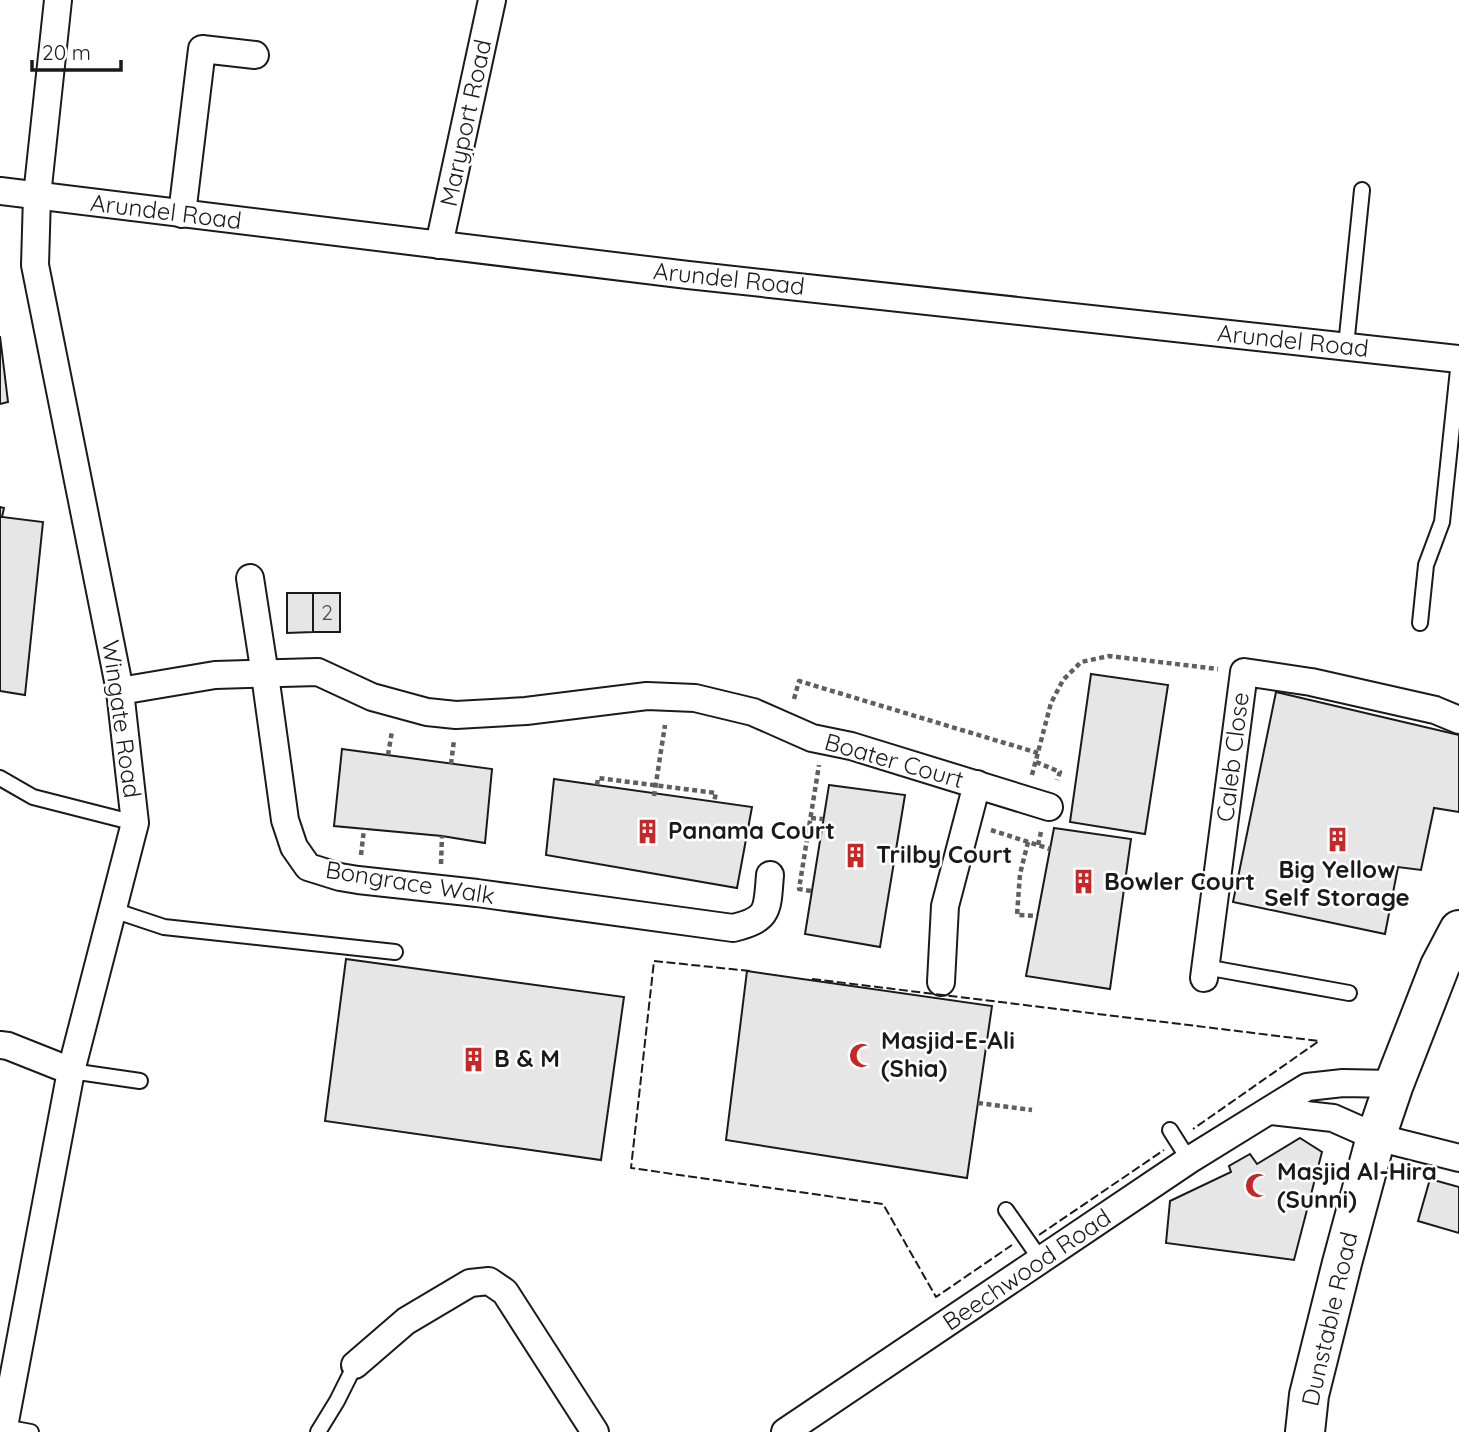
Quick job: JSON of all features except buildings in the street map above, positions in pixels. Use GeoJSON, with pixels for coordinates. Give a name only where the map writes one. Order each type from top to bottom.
{"type":"FeatureCollection","features":[{"type":"Feature","properties":{"kind":"main road","name":"Dunstable Road"},"geometry":{"type":"LineString","coordinates":[[1305,1432],[1312,1382],[1376,1137],[1440,966],[1459,930]]}},
{"type":"Feature","properties":{"kind":"street","name":"Wingate Road"},"geometry":{"type":"LineString","coordinates":[[3,1430],[71,1071],[135,824],[120,691],[35,265],[37,196],[58,0]]}},
{"type":"Feature","properties":{"kind":"street","name":"Maryport Road"},"geometry":{"type":"LineString","coordinates":[[439,245],[492,0]]}},
{"type":"Feature","properties":{"kind":"street"},"geometry":{"type":"LineString","coordinates":[[182,214],[202,49],[255,55]]}},
{"type":"Feature","properties":{"kind":"street","name":"Arundel Road"},"geometry":{"type":"LineString","coordinates":[[0,191],[701,276],[1459,360]]}},
{"type":"Feature","properties":{"kind":"street","name":"Bongrace Walk"},"geometry":{"type":"LineString","coordinates":[[250,578],[285,820],[294,848],[308,867],[358,880],[477,893],[733,928],[753,923],[767,908],[770,875]]}},
{"type":"Feature","properties":{"kind":"street","name":"Boater Court"},"geometry":{"type":"LineString","coordinates":[[120,691],[215,675],[318,672],[372,697],[427,712],[456,715],[526,711],[647,696],[695,698],[752,712],[817,739],[851,746],[1037,803]]}},
{"type":"Feature","properties":{"kind":"street","name":"Caleb Close"},"geometry":{"type":"LineString","coordinates":[[1205,972],[1244,672],[1311,682],[1435,710],[1459,720]]}},
{"type":"Feature","properties":{"kind":"street","name":"Boater Court"},"geometry":{"type":"LineString","coordinates":[[941,982],[945,906],[977,784]]}},
{"type":"Feature","properties":{"kind":"street"},"geometry":{"type":"LineString","coordinates":[[0,1045],[71,1071]]}},
{"type":"Feature","properties":{"kind":"street","name":"Beechwood Road"},"geometry":{"type":"LineString","coordinates":[[785,1432],[1189,1160],[1307,1087],[1343,1083],[1394,1084]]}},
{"type":"Feature","properties":{"kind":"street"},"geometry":{"type":"LineString","coordinates":[[1270,1111],[1333,1118],[1376,1137],[1459,1158]]}},
{"type":"Feature","properties":{"kind":"street"},"geometry":{"type":"LineString","coordinates":[[355,1365],[406,1321],[470,1283],[489,1281],[505,1292],[595,1432]]}},
{"type":"Feature","properties":{"kind":"lane"},"geometry":{"type":"LineString","coordinates":[[1346,346],[1362,190]]}},
{"type":"Feature","properties":{"kind":"lane"},"geometry":{"type":"LineString","coordinates":[[1420,623],[1426,565],[1442,522],[1459,360]]}},
{"type":"Feature","properties":{"kind":"lane"},"geometry":{"type":"LineString","coordinates":[[0,778],[33,797],[135,824]]}},
{"type":"Feature","properties":{"kind":"lane"},"geometry":{"type":"LineString","coordinates":[[113,910],[164,927],[395,952]]}},
{"type":"Feature","properties":{"kind":"lane"},"geometry":{"type":"LineString","coordinates":[[1205,972],[1349,993]]}},
{"type":"Feature","properties":{"kind":"lane"},"geometry":{"type":"LineString","coordinates":[[71,1071],[140,1081]]}},
{"type":"Feature","properties":{"kind":"lane"},"geometry":{"type":"LineString","coordinates":[[1170,1130],[1189,1160]]}},
{"type":"Feature","properties":{"kind":"lane"},"geometry":{"type":"LineString","coordinates":[[1006,1210],[1041,1260]]}},
{"type":"Feature","properties":{"kind":"lane"},"geometry":{"type":"LineString","coordinates":[[318,1432],[355,1365]]}},
{"type":"Feature","properties":{"kind":"lane"},"geometry":{"type":"LineString","coordinates":[[3,1430],[31,1432]]}},
{"type":"Feature","properties":{"kind":"path"},"geometry":{"type":"LineString","coordinates":[[1037,803],[1038,753],[1051,703],[1063,680],[1081,663],[1109,656],[1244,672]]}},
{"type":"Feature","properties":{"kind":"path"},"geometry":{"type":"LineString","coordinates":[[787,727],[799,681],[1038,753]]}},
{"type":"Feature","properties":{"kind":"path"},"geometry":{"type":"LineString","coordinates":[[654,796],[669,697]]}},
{"type":"Feature","properties":{"kind":"path"},"geometry":{"type":"LineString","coordinates":[[811,891],[799,889],[811,818],[817,739]]}},
{"type":"Feature","properties":{"kind":"path"},"geometry":{"type":"LineString","coordinates":[[597,785],[598,778],[716,793],[714,802]]}},
{"type":"Feature","properties":{"kind":"path"},"geometry":{"type":"LineString","coordinates":[[811,818],[823,819]]}},
{"type":"Feature","properties":{"kind":"path"},"geometry":{"type":"LineString","coordinates":[[980,826],[1050,849]]}},
{"type":"Feature","properties":{"kind":"path"},"geometry":{"type":"LineString","coordinates":[[1028,842],[1020,874],[1017,915],[1037,916]]}},
{"type":"Feature","properties":{"kind":"path"},"geometry":{"type":"LineString","coordinates":[[978,1103],[1032,1110]]}},
{"type":"Feature","properties":{"kind":"fence"},"geometry":{"type":"LineString","coordinates":[[750,971],[654,961],[631,1168],[883,1204],[936,1297],[1012,1245]]}},
{"type":"Feature","properties":{"kind":"fence"},"geometry":{"type":"LineString","coordinates":[[812,979],[1319,1041],[1193,1129]]}},
{"type":"Feature","properties":{"kind":"fence"},"geometry":{"type":"LineString","coordinates":[[1039,1235],[1164,1150]]}},
{"type":"Feature","properties":{"kind":"place","name":"Panama Court"},"geometry":{"type":"Point","coordinates":[648,831]}},
{"type":"Feature","properties":{"kind":"place","name":"Big Yellow Self Storage"},"geometry":{"type":"Point","coordinates":[1337,839]}},
{"type":"Feature","properties":{"kind":"place","name":"Trilby Court"},"geometry":{"type":"Point","coordinates":[856,855]}},
{"type":"Feature","properties":{"kind":"place","name":"Bowler Court"},"geometry":{"type":"Point","coordinates":[1084,882]}},
{"type":"Feature","properties":{"kind":"place","name":"Masjid-E-Ali (Shia)"},"geometry":{"type":"Point","coordinates":[861,1055]}},
{"type":"Feature","properties":{"kind":"place","name":"B & M"},"geometry":{"type":"Point","coordinates":[474,1059]}},
{"type":"Feature","properties":{"kind":"place","name":"Masjid Al-Hira (Sunni)"},"geometry":{"type":"Point","coordinates":[1257,1186]}}]}
